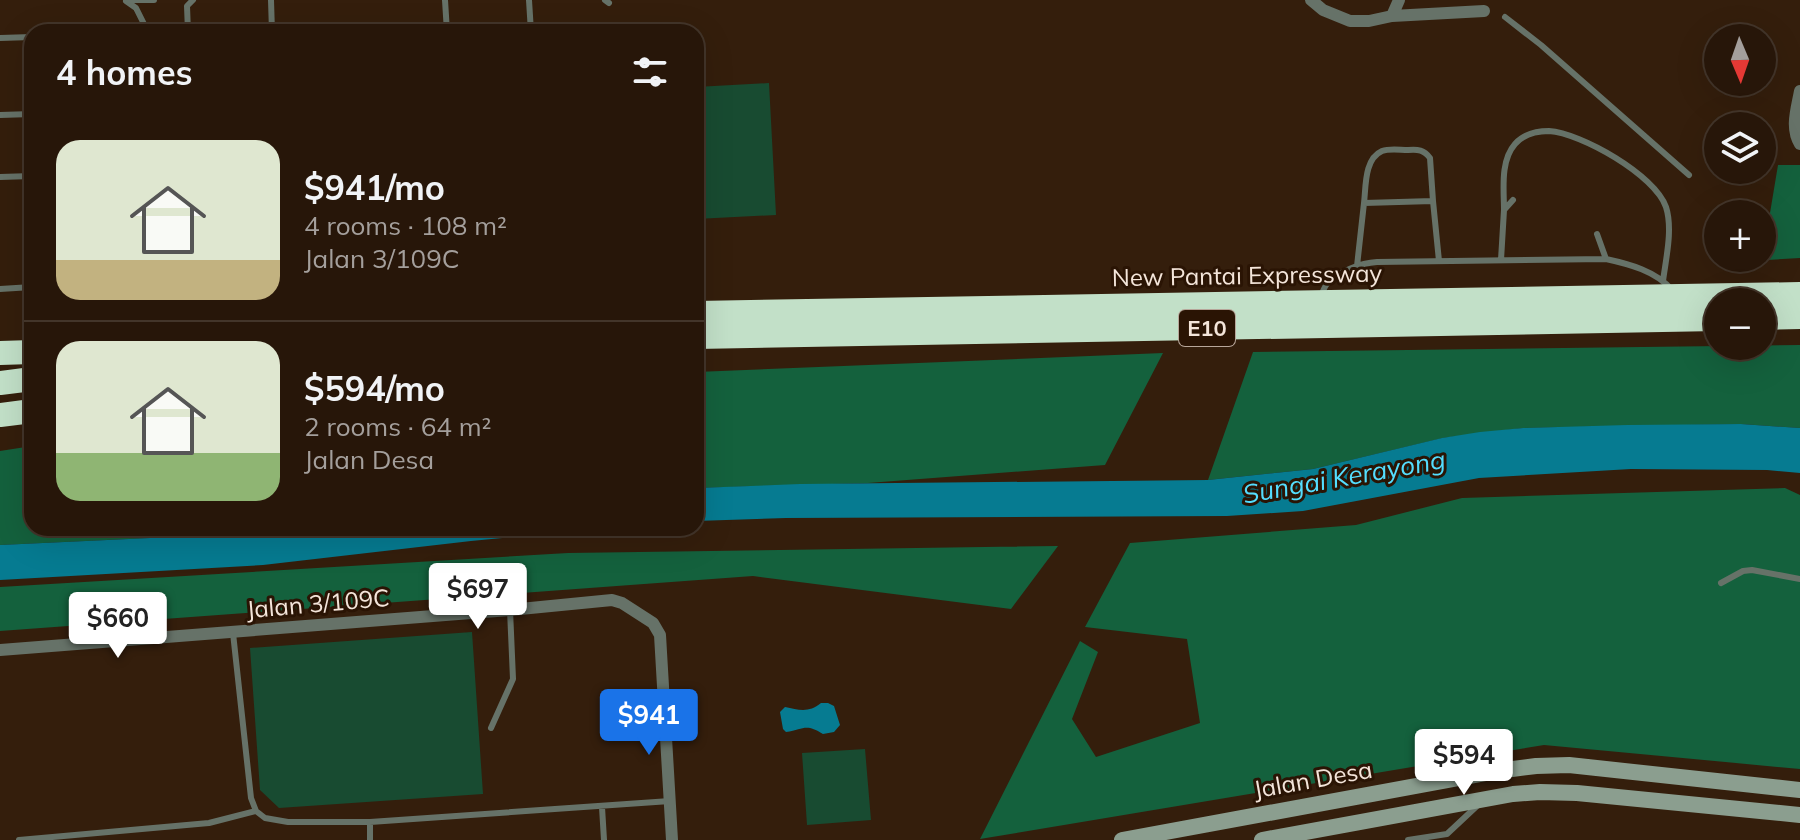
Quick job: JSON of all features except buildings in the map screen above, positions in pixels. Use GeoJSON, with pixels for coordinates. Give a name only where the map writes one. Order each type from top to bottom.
{"type":"FeatureCollection","features":[{"type":"Feature","properties":{"kind":"highway","name":"New Pantai Expressway"},"geometry":{"type":"LineString","coordinates":[[704,313],[1317,302],[1670,288],[1800,294]]}},
{"type":"Feature","properties":{"kind":"highway"},"geometry":{"type":"LineString","coordinates":[[1776,318],[1800,317]]}},
{"type":"Feature","properties":{"kind":"highway","name":"E10"},"geometry":{"type":"LineString","coordinates":[[704,337],[1704,319]]}},
{"type":"Feature","properties":{"kind":"highway"},"geometry":{"type":"LineString","coordinates":[[0,353],[24,352]]}},
{"type":"Feature","properties":{"kind":"highway"},"geometry":{"type":"LineString","coordinates":[[0,383],[24,380]]}},
{"type":"Feature","properties":{"kind":"highway"},"geometry":{"type":"LineString","coordinates":[[0,415],[24,412]]}},
{"type":"Feature","properties":{"kind":"main road","name":"Jalan Desa"},"geometry":{"type":"LineString","coordinates":[[1122,840],[1536,766],[1569,765],[1800,788]]}},
{"type":"Feature","properties":{"kind":"main road","name":"Jalan Desa"},"geometry":{"type":"LineString","coordinates":[[1262,840],[1513,794],[1540,792],[1800,815]]}},
{"type":"Feature","properties":{"kind":"street"},"geometry":{"type":"LineString","coordinates":[[1311,0],[1323,10],[1350,21],[1484,11]]}},
{"type":"Feature","properties":{"kind":"street"},"geometry":{"type":"LineString","coordinates":[[1392,16],[1399,0]]}},
{"type":"Feature","properties":{"kind":"street"},"geometry":{"type":"LineString","coordinates":[[1800,91],[1795,119],[1795,135],[1800,144]]}},
{"type":"Feature","properties":{"kind":"street","name":"Jalan 3/109C"},"geometry":{"type":"LineString","coordinates":[[0,650],[612,600],[653,623],[660,635],[672,840]]}},
{"type":"Feature","properties":{"kind":"lane"},"geometry":{"type":"LineString","coordinates":[[126,1],[154,0]]}},
{"type":"Feature","properties":{"kind":"lane"},"geometry":{"type":"LineString","coordinates":[[188,24],[187,6],[193,0]]}},
{"type":"Feature","properties":{"kind":"lane"},"geometry":{"type":"LineString","coordinates":[[271,0],[272,24]]}},
{"type":"Feature","properties":{"kind":"lane"},"geometry":{"type":"LineString","coordinates":[[445,0],[446,24]]}},
{"type":"Feature","properties":{"kind":"lane"},"geometry":{"type":"LineString","coordinates":[[529,0],[530,24]]}},
{"type":"Feature","properties":{"kind":"lane"},"geometry":{"type":"LineString","coordinates":[[126,1],[136,8],[144,24]]}},
{"type":"Feature","properties":{"kind":"lane"},"geometry":{"type":"LineString","coordinates":[[1505,17],[1689,175]]}},
{"type":"Feature","properties":{"kind":"lane"},"geometry":{"type":"LineString","coordinates":[[0,38],[24,37]]}},
{"type":"Feature","properties":{"kind":"lane"},"geometry":{"type":"LineString","coordinates":[[0,115],[24,114]]}},
{"type":"Feature","properties":{"kind":"lane"},"geometry":{"type":"LineString","coordinates":[[1501,260],[1505,161],[1515,145],[1531,133],[1550,131],[1598,148],[1646,181],[1665,206],[1670,288]]}},
{"type":"Feature","properties":{"kind":"lane"},"geometry":{"type":"LineString","coordinates":[[1357,266],[1369,167],[1376,156],[1384,151],[1415,149],[1422,150],[1430,158],[1439,261]]}},
{"type":"Feature","properties":{"kind":"lane"},"geometry":{"type":"LineString","coordinates":[[0,177],[24,176]]}},
{"type":"Feature","properties":{"kind":"lane"},"geometry":{"type":"LineString","coordinates":[[1504,210],[1513,200]]}},
{"type":"Feature","properties":{"kind":"lane"},"geometry":{"type":"LineString","coordinates":[[1364,203],[1433,201]]}},
{"type":"Feature","properties":{"kind":"lane"},"geometry":{"type":"LineString","coordinates":[[1597,234],[1606,259]]}},
{"type":"Feature","properties":{"kind":"lane"},"geometry":{"type":"LineString","coordinates":[[1317,302],[1327,284],[1357,266],[1377,262],[1606,259],[1632,265],[1670,288]]}},
{"type":"Feature","properties":{"kind":"lane"},"geometry":{"type":"LineString","coordinates":[[0,289],[24,288]]}},
{"type":"Feature","properties":{"kind":"lane"},"geometry":{"type":"LineString","coordinates":[[1721,583],[1743,571],[1752,570],[1800,579]]}},
{"type":"Feature","properties":{"kind":"lane"},"geometry":{"type":"LineString","coordinates":[[491,728],[513,679],[510,610]]}},
{"type":"Feature","properties":{"kind":"lane"},"geometry":{"type":"LineString","coordinates":[[233,633],[251,798],[256,811],[265,818],[275,821],[370,822],[670,801]]}},
{"type":"Feature","properties":{"kind":"lane"},"geometry":{"type":"LineString","coordinates":[[1408,840],[1447,834],[1483,800]]}},
{"type":"Feature","properties":{"kind":"lane"},"geometry":{"type":"LineString","coordinates":[[602,807],[604,840]]}},
{"type":"Feature","properties":{"kind":"lane"},"geometry":{"type":"LineString","coordinates":[[19,840],[209,823],[256,811]]}},
{"type":"Feature","properties":{"kind":"lane"},"geometry":{"type":"LineString","coordinates":[[370,822],[370,840]]}},
{"type":"Feature","properties":{"kind":"green space"},"geometry":{"type":"Polygon","coordinates":[[[769,83],[776,215],[704,219],[704,87],[769,83]]]}},
{"type":"Feature","properties":{"kind":"green space"},"geometry":{"type":"Polygon","coordinates":[[[1778,165],[1800,165],[1800,258],[1776,259],[1776,200],[1772,200],[1778,165]]]}},
{"type":"Feature","properties":{"kind":"green space"},"geometry":{"type":"Polygon","coordinates":[[[1776,345],[1800,345],[1800,428],[1741,424],[1523,428],[1443,438],[1313,469],[1208,480],[1253,352],[1704,346],[1704,360],[1776,360],[1776,345]]]}},
{"type":"Feature","properties":{"kind":"green space"},"geometry":{"type":"Polygon","coordinates":[[[1163,353],[1105,465],[868,483],[704,488],[704,372],[1163,353]]]}},
{"type":"Feature","properties":{"kind":"green space"},"geometry":{"type":"Polygon","coordinates":[[[24,447],[24,536],[193,536],[0,545],[0,451],[24,447]]]}},
{"type":"Feature","properties":{"kind":"green space"},"geometry":{"type":"Polygon","coordinates":[[[1785,488],[1800,495],[1800,769],[1544,745],[980,839],[1080,641],[1098,652],[1072,719],[1096,757],[1200,723],[1187,639],[1085,627],[1130,543],[1356,525],[1462,498],[1785,488]]]}},
{"type":"Feature","properties":{"kind":"green space"},"geometry":{"type":"Polygon","coordinates":[[[1058,546],[1011,609],[753,576],[0,631],[0,587],[568,553],[1058,546]]]}},
{"type":"Feature","properties":{"kind":"green space"},"geometry":{"type":"Polygon","coordinates":[[[472,632],[483,794],[279,808],[260,790],[250,648],[472,632]]]}},
{"type":"Feature","properties":{"kind":"green space"},"geometry":{"type":"Polygon","coordinates":[[[865,749],[871,820],[807,825],[802,753],[865,749]]]}},
{"type":"Feature","properties":{"kind":"water","name":"Sungai Kerayong"},"geometry":{"type":"Polygon","coordinates":[[[1741,424],[1800,428],[1800,473],[1631,469],[1479,478],[1303,511],[1227,516],[704,521],[704,488],[1208,480],[1313,469],[1480,432],[1627,425],[1741,424]]]}},
{"type":"Feature","properties":{"kind":"water"},"geometry":{"type":"Polygon","coordinates":[[[193,536],[523,536],[263,565],[0,580],[0,545],[193,536]]]}},
{"type":"Feature","properties":{"kind":"water"},"geometry":{"type":"Polygon","coordinates":[[[821,703],[834,706],[840,725],[834,732],[823,734],[801,728],[786,732],[783,729],[780,712],[785,707],[808,709],[821,703]]]}}]}
